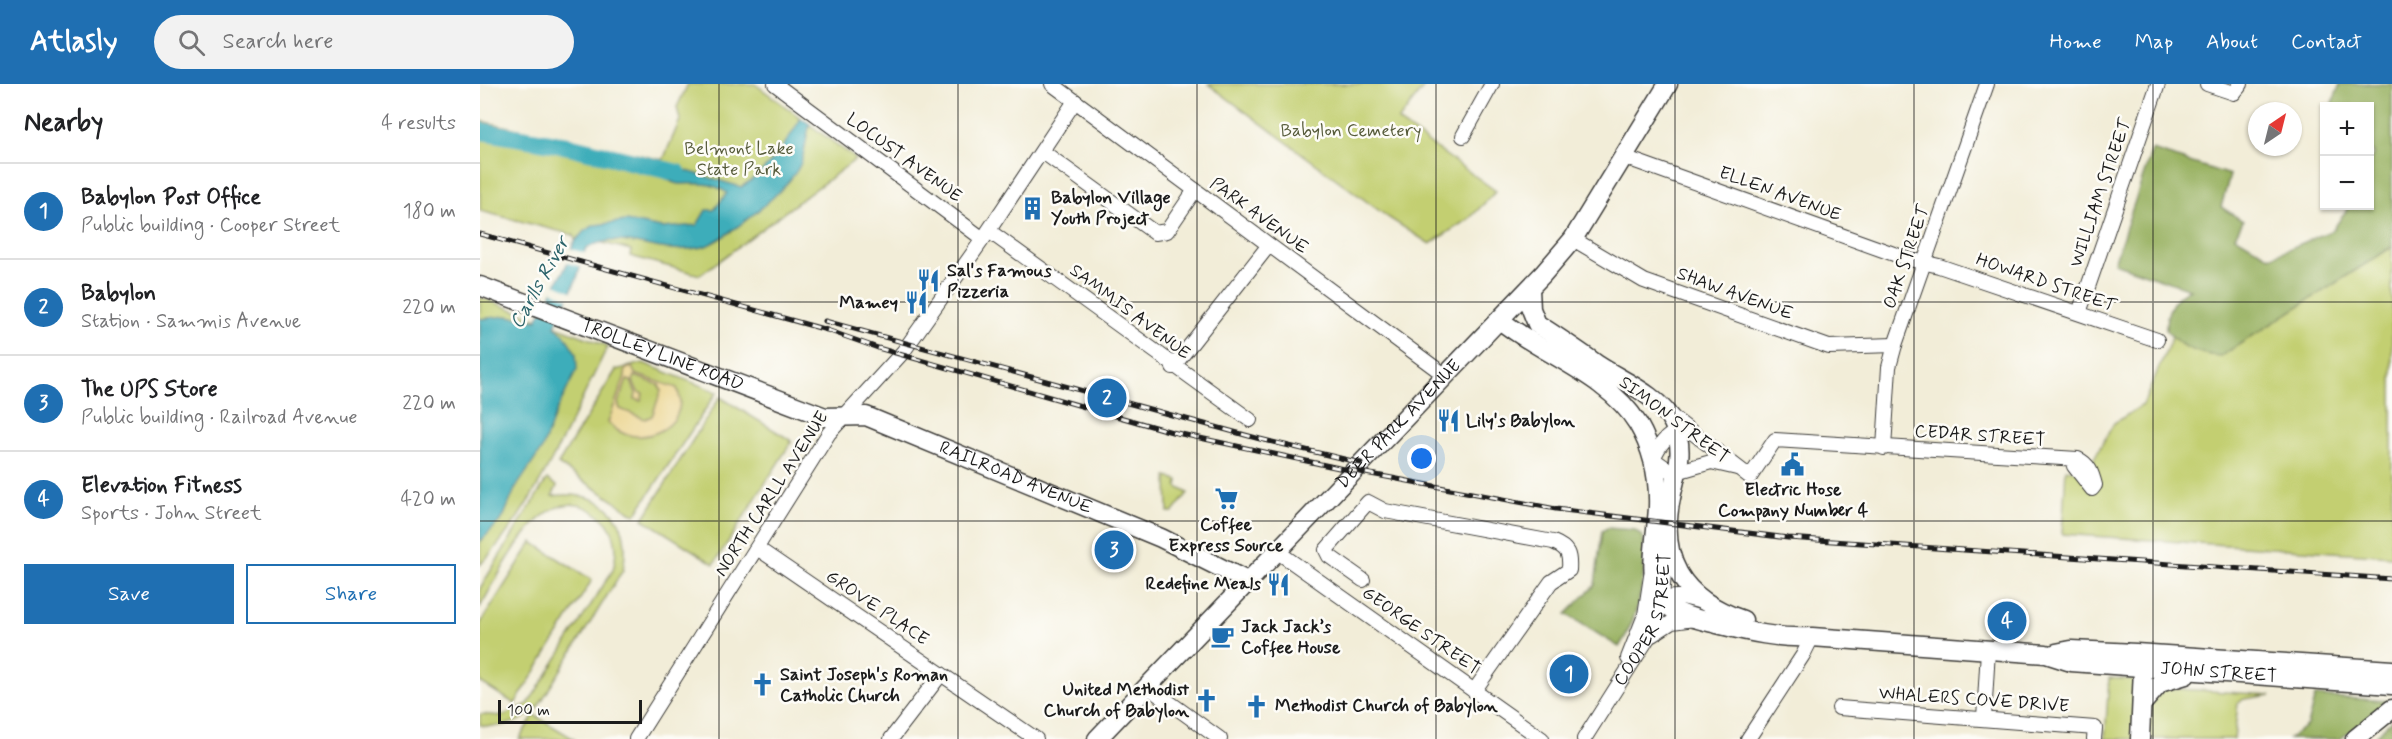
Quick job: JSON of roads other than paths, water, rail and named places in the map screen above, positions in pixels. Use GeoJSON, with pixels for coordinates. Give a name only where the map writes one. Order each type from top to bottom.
{"type":"FeatureCollection","features":[{"type":"Feature","properties":{"kind":"main road","name":"DEER PARK AVENUE"},"geometry":{"type":"LineString","coordinates":[[1097,739],[1530,289],[1573,239],[1668,84]]}},
{"type":"Feature","properties":{"kind":"main road","name":"TROLLEY LINE ROAD"},"geometry":{"type":"LineString","coordinates":[[480,286],[825,417],[845,416]]}},
{"type":"Feature","properties":{"kind":"main road","name":"SIMON STREET"},"geometry":{"type":"LineString","coordinates":[[1530,289],[1531,309],[1537,324],[1647,396],[1667,413]]}},
{"type":"Feature","properties":{"kind":"main road","name":"SIMON STREET"},"geometry":{"type":"LineString","coordinates":[[1503,317],[1573,355],[1597,364]]}},
{"type":"Feature","properties":{"kind":"main road","name":"SIMON STREET"},"geometry":{"type":"LineString","coordinates":[[1503,317],[1601,386],[1626,408],[1644,436],[1653,459]]}},
{"type":"Feature","properties":{"kind":"main road","name":"COOPER STREET"},"geometry":{"type":"LineString","coordinates":[[1667,413],[1682,430],[1678,472],[1670,506],[1668,537]]}},
{"type":"Feature","properties":{"kind":"main road","name":"RAILROAD AVENUE"},"geometry":{"type":"LineString","coordinates":[[845,416],[866,416],[1161,537],[1249,582]]}},
{"type":"Feature","properties":{"kind":"main road"},"geometry":{"type":"LineString","coordinates":[[1653,459],[1658,498],[1654,556],[1655,587],[1662,600]]}},
{"type":"Feature","properties":{"kind":"main road","name":"JOHN STREET"},"geometry":{"type":"LineString","coordinates":[[1668,537],[1679,576],[1704,612]]}},
{"type":"Feature","properties":{"kind":"main road","name":"JOHN STREET"},"geometry":{"type":"LineString","coordinates":[[1662,600],[1674,609],[1704,612],[1812,637],[2046,654],[2071,650],[2392,670]]}},
{"type":"Feature","properties":{"kind":"main road"},"geometry":{"type":"LineString","coordinates":[[2129,653],[2144,668],[2140,739]]}},
{"type":"Feature","properties":{"kind":"main road","name":"JOHN STREET"},"geometry":{"type":"LineString","coordinates":[[2046,654],[2071,662],[2392,685]]}},
{"type":"Feature","properties":{"kind":"main road"},"geometry":{"type":"LineString","coordinates":[[2142,704],[2152,689],[2169,679],[2216,673]]}},
{"type":"Feature","properties":{"kind":"main road"},"geometry":{"type":"LineString","coordinates":[[2361,734],[2392,709]]}},
{"type":"Feature","properties":{"kind":"street","name":"LOCUST AVENUE"},"geometry":{"type":"LineString","coordinates":[[774,84],[986,235]]}},
{"type":"Feature","properties":{"kind":"street","name":"PARK AVENUE"},"geometry":{"type":"LineString","coordinates":[[1052,84],[1446,376]]}},
{"type":"Feature","properties":{"kind":"street"},"geometry":{"type":"LineString","coordinates":[[1463,136],[1492,84]]}},
{"type":"Feature","properties":{"kind":"street","name":"OAK STREET"},"geometry":{"type":"LineString","coordinates":[[1884,448],[1889,367],[1895,345],[1988,84]]}},
{"type":"Feature","properties":{"kind":"street","name":"WILLIAM STREET"},"geometry":{"type":"LineString","coordinates":[[2079,313],[2158,84]]}},
{"type":"Feature","properties":{"kind":"street"},"geometry":{"type":"LineString","coordinates":[[2207,84],[2229,93],[2239,88]]}},
{"type":"Feature","properties":{"kind":"street","name":"NORTH CARLL AVENUE"},"geometry":{"type":"LineString","coordinates":[[636,739],[829,433],[903,352],[1043,152],[1075,101]]}},
{"type":"Feature","properties":{"kind":"street"},"geometry":{"type":"LineString","coordinates":[[1043,152],[1155,233],[1167,231],[1195,190]]}},
{"type":"Feature","properties":{"kind":"street","name":"ELLEN AVENUE"},"geometry":{"type":"LineString","coordinates":[[1624,157],[1905,258],[1924,262]]}},
{"type":"Feature","properties":{"kind":"street","name":"SAMMIS AVENUE"},"geometry":{"type":"LineString","coordinates":[[986,235],[1250,420]]}},
{"type":"Feature","properties":{"kind":"street","name":"SHAW AVENUE"},"geometry":{"type":"LineString","coordinates":[[1573,239],[1644,281],[1829,347],[1895,345]]}},
{"type":"Feature","properties":{"kind":"street"},"geometry":{"type":"LineString","coordinates":[[1173,367],[1269,245]]}},
{"type":"Feature","properties":{"kind":"street","name":"HOWARD STREET"},"geometry":{"type":"LineString","coordinates":[[1924,262],[2157,340]]}},
{"type":"Feature","properties":{"kind":"street"},"geometry":{"type":"LineString","coordinates":[[1682,430],[1660,445],[1653,459],[1667,471],[1678,472],[1703,462],[1737,468]]}},
{"type":"Feature","properties":{"kind":"street","name":"SIMON STREET"},"geometry":{"type":"LineString","coordinates":[[1682,430],[1729,458],[1737,468],[1750,477],[1775,440],[1884,448]]}},
{"type":"Feature","properties":{"kind":"street","name":"CEDAR STREET"},"geometry":{"type":"LineString","coordinates":[[1884,448],[2073,460]]}},
{"type":"Feature","properties":{"kind":"street"},"geometry":{"type":"LineString","coordinates":[[1363,580],[1329,555],[1326,550],[1368,502],[1385,511],[1553,542],[1566,549],[1569,553],[1569,570],[1551,582],[1474,691]]}},
{"type":"Feature","properties":{"kind":"street","name":"COOPER STREET"},"geometry":{"type":"LineString","coordinates":[[1584,739],[1650,637],[1662,600],[1668,537]]}},
{"type":"Feature","properties":{"kind":"street","name":"GROVE PLACE"},"geometry":{"type":"LineString","coordinates":[[757,548],[1036,739]]}},
{"type":"Feature","properties":{"kind":"street","name":"GEORGE STREET"},"geometry":{"type":"LineString","coordinates":[[1278,552],[1542,739]]}},
{"type":"Feature","properties":{"kind":"street","name":"COOPER STREET"},"geometry":{"type":"LineString","coordinates":[[1613,692],[1645,615],[1654,556]]}},
{"type":"Feature","properties":{"kind":"street"},"geometry":{"type":"LineString","coordinates":[[1645,615],[1662,600]]}},
{"type":"Feature","properties":{"kind":"street","name":"JOHN STREET"},"geometry":{"type":"LineString","coordinates":[[1650,637],[1672,621],[1704,612]]}},
{"type":"Feature","properties":{"kind":"street"},"geometry":{"type":"LineString","coordinates":[[1748,739],[1803,656],[1812,637]]}},
{"type":"Feature","properties":{"kind":"street"},"geometry":{"type":"LineString","coordinates":[[1984,718],[1988,650]]}},
{"type":"Feature","properties":{"kind":"street"},"geometry":{"type":"LineString","coordinates":[[891,739],[941,674]]}},
{"type":"Feature","properties":{"kind":"street"},"geometry":{"type":"LineString","coordinates":[[1148,687],[1220,739]]}},
{"type":"Feature","properties":{"kind":"street","name":"WHALERS COVE DRIVE"},"geometry":{"type":"LineString","coordinates":[[1839,708],[2095,728],[2094,739]]}},
{"type":"Feature","properties":{"kind":"water"},"geometry":{"type":"Polygon","coordinates":[[[801,118],[810,124],[802,160],[794,175],[744,222],[717,240],[693,249],[659,248],[616,241],[595,244],[585,250],[577,278],[555,326],[564,334],[576,353],[577,369],[556,412],[542,449],[515,489],[503,518],[480,542],[480,319],[506,316],[537,320],[567,264],[573,244],[584,231],[595,225],[626,221],[662,228],[697,225],[706,210],[714,210],[727,193],[709,185],[673,182],[655,169],[684,170],[741,187],[751,181],[776,156],[801,118]]]}},
{"type":"Feature","properties":{"kind":"waterway"},"geometry":{"type":"LineString","coordinates":[[480,131],[568,146],[678,173]]}},
{"type":"Feature","properties":{"kind":"railway"},"geometry":{"type":"LineString","coordinates":[[480,234],[827,330],[878,348],[1172,432],[1339,468],[1556,509],[1788,538],[2392,579]]}},
{"type":"Feature","properties":{"kind":"railway"},"geometry":{"type":"LineString","coordinates":[[825,321],[1260,439],[1361,463]]}},
{"type":"Feature","properties":{"kind":"place","name":"Babylon Village Youth Project"},"geometry":{"type":"Point","coordinates":[1033,208]}},
{"type":"Feature","properties":{"kind":"place","name":"Sal's Famous Pizzeria"},"geometry":{"type":"Point","coordinates":[929,281]}},
{"type":"Feature","properties":{"kind":"place","name":"Mamey"},"geometry":{"type":"Point","coordinates":[916,303]}},
{"type":"Feature","properties":{"kind":"place","name":"Babylon"},"geometry":{"type":"Point","coordinates":[1107,398]}},
{"type":"Feature","properties":{"kind":"place","name":"Lily's Babylon"},"geometry":{"type":"Point","coordinates":[1448,421]}},
{"type":"Feature","properties":{"kind":"place","name":"Electric Hose Company Number 4"},"geometry":{"type":"Point","coordinates":[1793,464]}},
{"type":"Feature","properties":{"kind":"place","name":"Coffee Express Source"},"geometry":{"type":"Point","coordinates":[1226,499]}},
{"type":"Feature","properties":{"kind":"place","name":"The UPS Store"},"geometry":{"type":"Point","coordinates":[1114,550]}},
{"type":"Feature","properties":{"kind":"place","name":"Redefine Meals"},"geometry":{"type":"Point","coordinates":[1279,584]}},
{"type":"Feature","properties":{"kind":"place","name":"Elevation Fitness"},"geometry":{"type":"Point","coordinates":[2007,621]}},
{"type":"Feature","properties":{"kind":"place","name":"Jack Jack’s Coffee House"},"geometry":{"type":"Point","coordinates":[1223,637]}},
{"type":"Feature","properties":{"kind":"place","name":"Babylon Post Office"},"geometry":{"type":"Point","coordinates":[1569,674]}},
{"type":"Feature","properties":{"kind":"place","name":"Saint Joseph's Roman Catholic Church"},"geometry":{"type":"Point","coordinates":[762,685]}},
{"type":"Feature","properties":{"kind":"place","name":"United Methodist Church of Babylon"},"geometry":{"type":"Point","coordinates":[1207,700]}},
{"type":"Feature","properties":{"kind":"place","name":"Methodist Church of Babylon"},"geometry":{"type":"Point","coordinates":[1257,706]}},
{"type":"Feature","properties":{"kind":"park label","name":"Babylon Cemetery"},"geometry":{"type":"Point","coordinates":[1351,131]}},
{"type":"Feature","properties":{"kind":"park label","name":"Belmont Lake State Park"},"geometry":{"type":"Point","coordinates":[739,160]}},
{"type":"Feature","properties":{"kind":"water label","name":"Carlls River"},"geometry":{"type":"Point","coordinates":[540,283]}}]}
